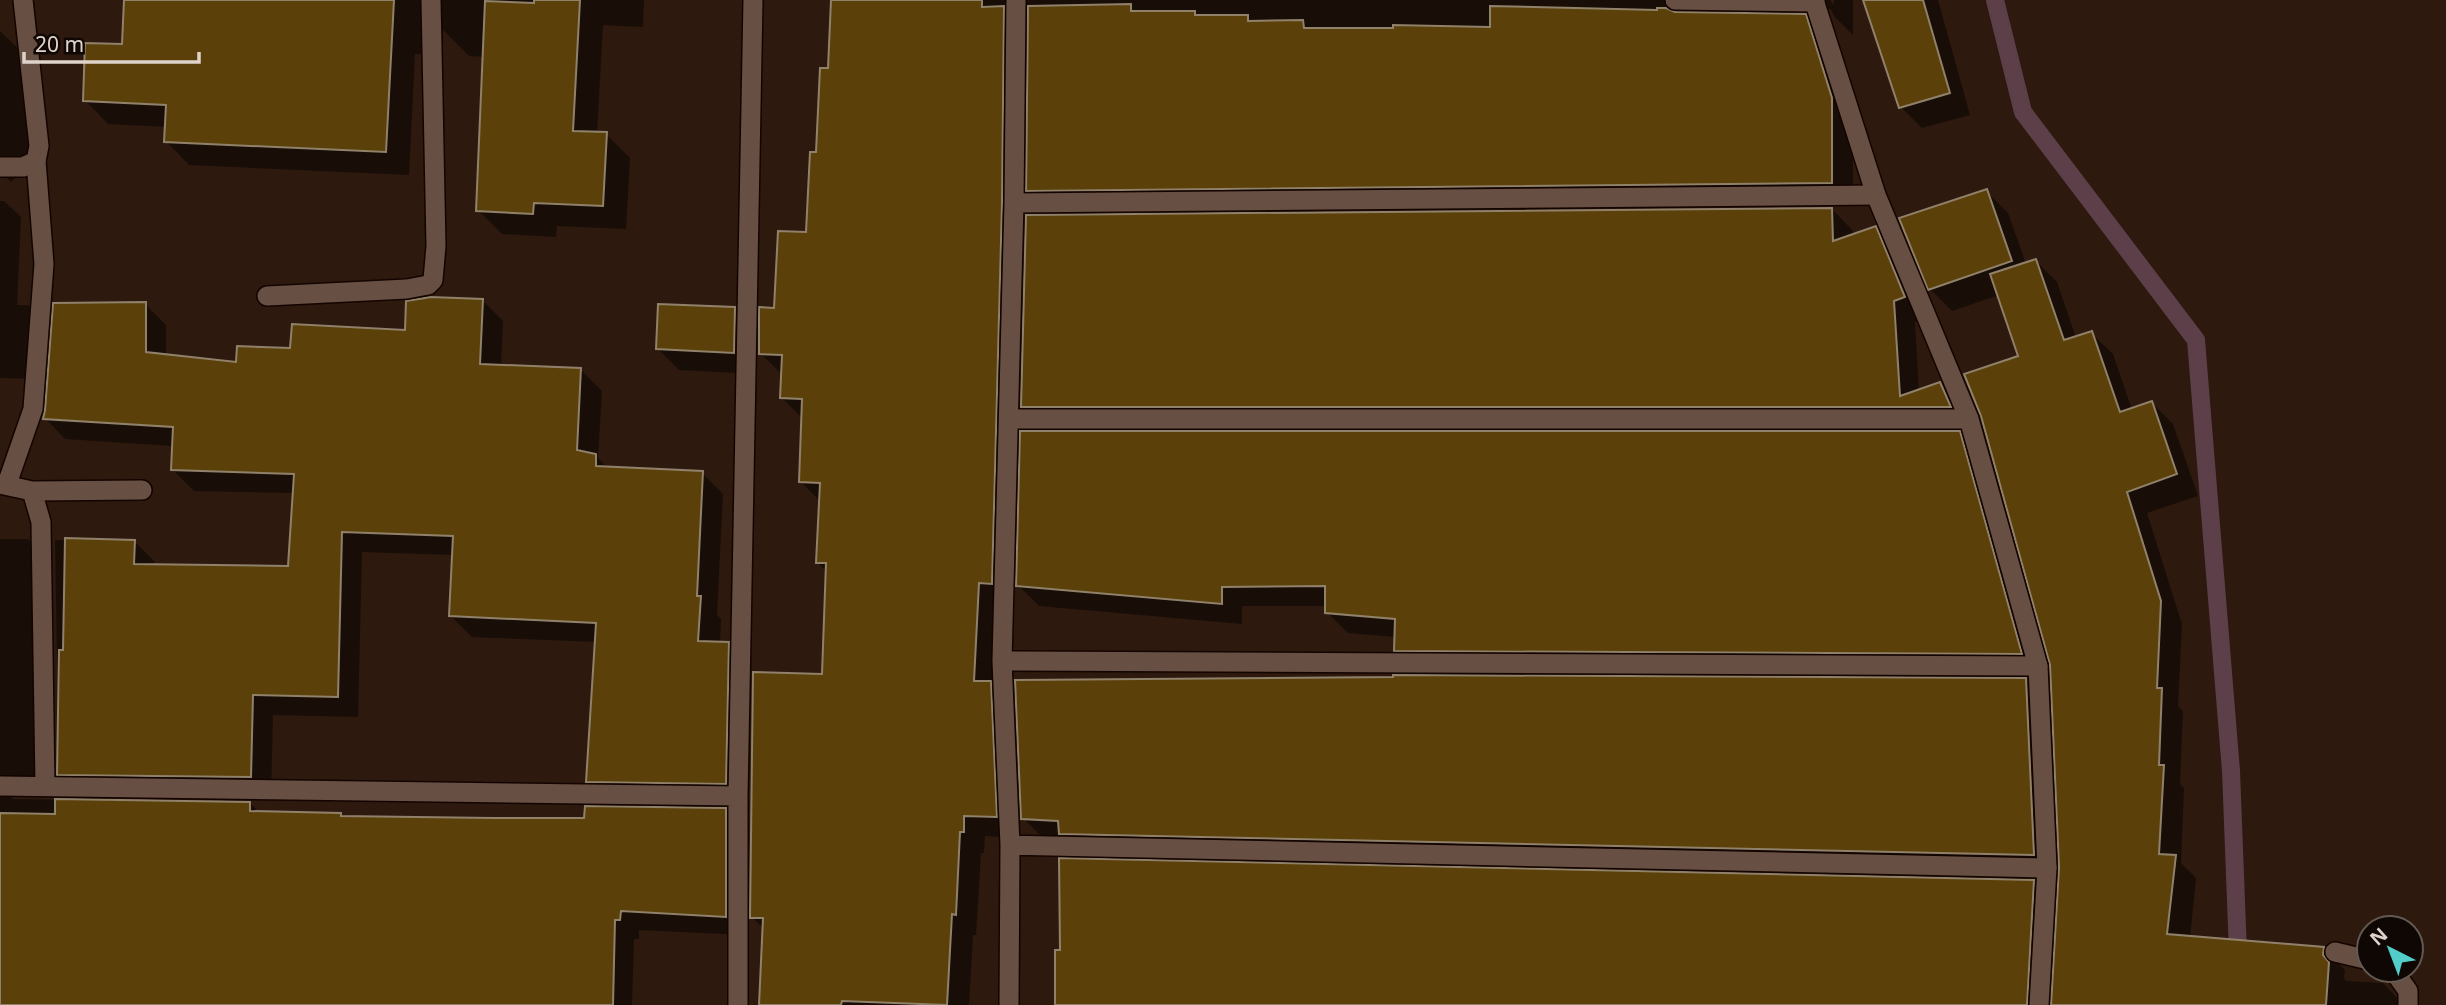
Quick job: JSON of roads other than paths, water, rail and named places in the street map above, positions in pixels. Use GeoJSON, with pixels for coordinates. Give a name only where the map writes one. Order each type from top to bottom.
{"type":"FeatureCollection","features":[{"type":"Feature","properties":{"kind":"street"},"geometry":{"type":"LineString","coordinates":[[23,0],[39,145],[36,161],[44,264],[33,409],[4,484],[32,491],[142,490]]}},
{"type":"Feature","properties":{"kind":"street"},"geometry":{"type":"LineString","coordinates":[[267,296],[407,289],[428,285],[433,280],[436,246],[431,0]]}},
{"type":"Feature","properties":{"kind":"street"},"geometry":{"type":"LineString","coordinates":[[738,1005],[737,796],[753,0]]}},
{"type":"Feature","properties":{"kind":"street"},"geometry":{"type":"LineString","coordinates":[[1009,1005],[1010,845],[1002,661],[1010,419],[1016,0]]}},
{"type":"Feature","properties":{"kind":"street"},"geometry":{"type":"LineString","coordinates":[[1675,0],[1815,1],[1876,195],[1969,419],[2038,666],[2046,867],[2039,1005]]}},
{"type":"Feature","properties":{"kind":"street"},"geometry":{"type":"LineString","coordinates":[[0,167],[23,167],[36,161]]}},
{"type":"Feature","properties":{"kind":"street"},"geometry":{"type":"LineString","coordinates":[[1014,203],[1876,195]]}},
{"type":"Feature","properties":{"kind":"street"},"geometry":{"type":"LineString","coordinates":[[1010,419],[1969,419]]}},
{"type":"Feature","properties":{"kind":"street"},"geometry":{"type":"LineString","coordinates":[[32,491],[41,523],[45,786]]}},
{"type":"Feature","properties":{"kind":"street"},"geometry":{"type":"LineString","coordinates":[[1002,661],[2038,666]]}},
{"type":"Feature","properties":{"kind":"street"},"geometry":{"type":"LineString","coordinates":[[0,786],[737,796]]}},
{"type":"Feature","properties":{"kind":"street"},"geometry":{"type":"LineString","coordinates":[[1010,845],[2046,867]]}},
{"type":"Feature","properties":{"kind":"street"},"geometry":{"type":"LineString","coordinates":[[2335,952],[2355,957]]}},
{"type":"Feature","properties":{"kind":"street"},"geometry":{"type":"LineString","coordinates":[[2403,984],[2408,991],[2408,1005]]}},
{"type":"Feature","properties":{"kind":"waterway"},"geometry":{"type":"LineString","coordinates":[[1995,0],[2023,112],[2196,340],[2231,771],[2240,1005]]}}]}
